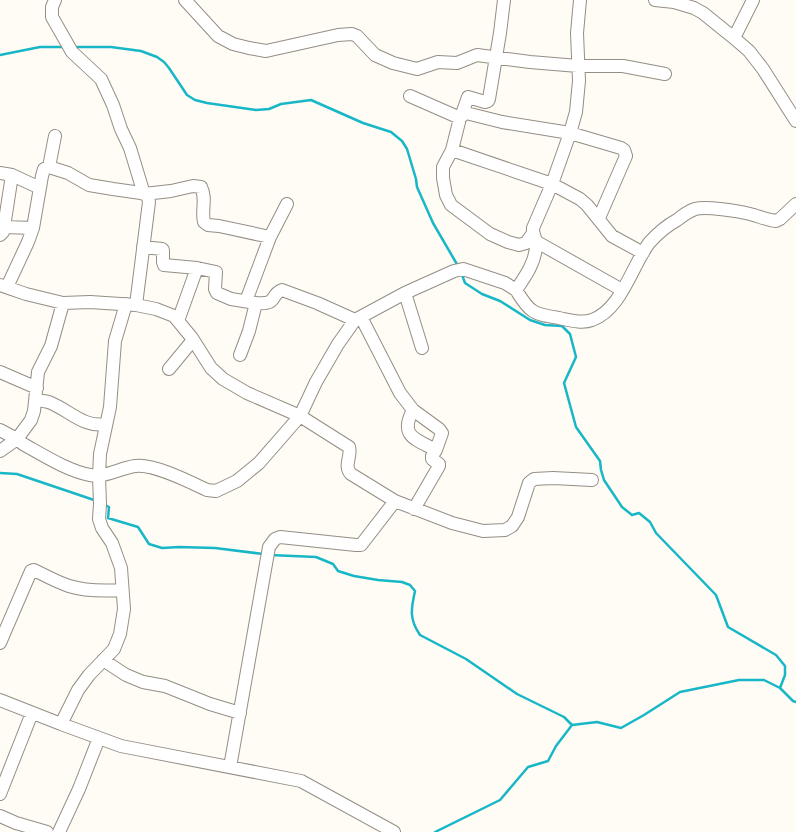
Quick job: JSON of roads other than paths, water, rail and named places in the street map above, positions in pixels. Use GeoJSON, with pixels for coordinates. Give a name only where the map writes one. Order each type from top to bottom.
{"type":"FeatureCollection","features":[{"type":"Feature","properties":{"kind":"street"},"geometry":{"type":"LineString","coordinates":[[55,0],[52,7],[52,17],[72,52],[101,79],[128,144],[144,194],[148,197],[149,202],[143,246],[131,305],[116,335],[110,407],[100,454],[100,504],[98,519],[112,543],[121,568],[124,609],[120,634],[114,649],[89,675],[78,690],[61,724]]}},
{"type":"Feature","properties":{"kind":"street"},"geometry":{"type":"LineString","coordinates":[[184,0],[218,36],[233,44],[249,48],[266,50],[338,34],[349,33],[357,36],[375,55],[393,63],[417,69],[438,62],[457,63],[477,56],[578,66],[623,66],[665,74]]}},
{"type":"Feature","properties":{"kind":"street"},"geometry":{"type":"LineString","coordinates":[[504,0],[488,101],[485,102],[468,97],[466,99],[452,150],[443,167],[443,178],[446,195],[451,205],[490,234],[508,242],[520,245],[535,237]]}},
{"type":"Feature","properties":{"kind":"street"},"geometry":{"type":"LineString","coordinates":[[516,290],[527,274],[534,255],[535,237],[533,228],[552,184],[576,112],[579,81],[577,34],[580,0]]}},
{"type":"Feature","properties":{"kind":"street"},"geometry":{"type":"LineString","coordinates":[[655,0],[674,2],[694,8],[703,13],[734,38],[749,51],[763,69],[796,121]]}},
{"type":"Feature","properties":{"kind":"street"},"geometry":{"type":"LineString","coordinates":[[734,38],[753,0]]}},
{"type":"Feature","properties":{"kind":"street"},"geometry":{"type":"LineString","coordinates":[[410,96],[461,116]]}},
{"type":"Feature","properties":{"kind":"street"},"geometry":{"type":"LineString","coordinates":[[461,116],[466,113],[502,122],[570,133],[624,150],[626,156],[599,218]]}},
{"type":"Feature","properties":{"kind":"street"},"geometry":{"type":"LineString","coordinates":[[49,167],[55,136]]}},
{"type":"Feature","properties":{"kind":"street"},"geometry":{"type":"LineString","coordinates":[[452,150],[552,184],[580,199],[599,218],[612,236],[643,253]]}},
{"type":"Feature","properties":{"kind":"street"},"geometry":{"type":"LineString","coordinates":[[270,238],[208,225],[204,222],[203,218],[205,199],[201,187],[194,186],[171,191],[144,194],[89,185],[68,172],[49,167],[44,169],[42,176],[33,228],[28,242],[4,286],[26,294],[63,303],[90,302],[131,305],[156,309],[174,316],[194,340],[211,368],[223,379],[247,392],[300,416],[349,447],[350,453],[347,467],[348,471],[395,501],[472,529],[483,531],[505,530],[512,526],[518,517],[529,483],[534,479],[553,478],[592,480]]}},
{"type":"Feature","properties":{"kind":"street"},"geometry":{"type":"LineString","coordinates":[[33,228],[2,231],[6,174],[40,188]]}},
{"type":"Feature","properties":{"kind":"street"},"geometry":{"type":"LineString","coordinates":[[240,355],[249,331],[251,302],[270,238],[287,204]]}},
{"type":"Feature","properties":{"kind":"street"},"geometry":{"type":"LineString","coordinates":[[0,430],[23,444],[79,472],[99,476],[133,466],[147,466],[212,491],[216,491],[237,480],[259,463],[300,416],[316,382],[338,344],[358,318],[405,293],[459,270],[505,284],[516,290],[527,308],[532,312],[550,317],[584,322],[592,320],[610,309],[631,277],[649,243],[662,230],[694,209],[703,208],[743,212],[776,221],[796,204]]}},
{"type":"Feature","properties":{"kind":"street"},"geometry":{"type":"LineString","coordinates":[[535,237],[622,290]]}},
{"type":"Feature","properties":{"kind":"street"},"geometry":{"type":"LineString","coordinates":[[143,246],[162,249],[164,265],[197,268],[216,272],[215,289],[217,293],[231,299],[266,304],[273,300],[278,292],[282,290],[358,318],[400,393],[413,410],[439,429],[442,433],[432,459],[440,466],[414,509]]}},
{"type":"Feature","properties":{"kind":"street"},"geometry":{"type":"LineString","coordinates":[[178,321],[197,268]]}},
{"type":"Feature","properties":{"kind":"street"},"geometry":{"type":"LineString","coordinates":[[405,293],[422,348]]}},
{"type":"Feature","properties":{"kind":"street"},"geometry":{"type":"LineString","coordinates":[[0,451],[17,439],[31,420],[36,400],[38,372],[51,346],[63,303]]}},
{"type":"Feature","properties":{"kind":"street"},"geometry":{"type":"LineString","coordinates":[[168,369],[194,340]]}},
{"type":"Feature","properties":{"kind":"street"},"geometry":{"type":"LineString","coordinates":[[0,372],[37,388]]}},
{"type":"Feature","properties":{"kind":"street"},"geometry":{"type":"LineString","coordinates":[[36,400],[51,403],[84,422],[98,426],[106,424]]}},
{"type":"Feature","properties":{"kind":"street"},"geometry":{"type":"LineString","coordinates":[[413,410],[407,426],[409,434],[414,439],[436,450]]}},
{"type":"Feature","properties":{"kind":"street"},"geometry":{"type":"LineString","coordinates":[[230,767],[269,547],[272,542],[280,537],[356,546],[360,545],[395,501]]}},
{"type":"Feature","properties":{"kind":"street"},"geometry":{"type":"LineString","coordinates":[[0,643],[31,571],[34,570],[70,586],[96,590],[122,590]]}},
{"type":"Feature","properties":{"kind":"street"},"geometry":{"type":"LineString","coordinates":[[103,660],[126,675],[143,682],[165,686],[210,704],[240,713]]}},
{"type":"Feature","properties":{"kind":"street"},"geometry":{"type":"LineString","coordinates":[[0,700],[121,746],[301,781],[394,832]]}},
{"type":"Feature","properties":{"kind":"street"},"geometry":{"type":"LineString","coordinates":[[0,794],[32,713]]}},
{"type":"Feature","properties":{"kind":"street"},"geometry":{"type":"LineString","coordinates":[[59,832],[99,738]]}},
{"type":"Feature","properties":{"kind":"street"},"geometry":{"type":"LineString","coordinates":[[0,816],[16,823],[47,832]]}},
{"type":"Feature","properties":{"kind":"waterway"},"geometry":{"type":"LineString","coordinates":[[0,55],[40,47],[65,47]]}},
{"type":"Feature","properties":{"kind":"waterway"},"geometry":{"type":"LineString","coordinates":[[74,47],[111,47],[141,51],[157,57],[169,68],[187,95],[195,100],[256,110],[269,109],[281,104],[311,100],[363,123],[391,132],[402,141],[407,149],[417,187],[433,223],[458,266]]}},
{"type":"Feature","properties":{"kind":"waterway"},"geometry":{"type":"LineString","coordinates":[[461,272],[465,283],[482,294],[500,301],[530,320],[545,325],[562,326],[570,334],[576,357],[564,383],[576,427],[600,461],[604,480],[622,507],[632,515],[639,513],[650,522],[656,533],[716,595],[728,627],[776,655],[785,666],[785,675],[780,688]]}},
{"type":"Feature","properties":{"kind":"waterway"},"geometry":{"type":"LineString","coordinates":[[0,473],[17,474],[97,501]]}},
{"type":"Feature","properties":{"kind":"waterway"},"geometry":{"type":"LineString","coordinates":[[103,504],[109,507],[108,518],[138,527],[149,544],[162,548],[215,548],[263,554]]}},
{"type":"Feature","properties":{"kind":"waterway"},"geometry":{"type":"LineString","coordinates":[[270,555],[316,557],[333,564],[338,571],[354,576],[402,582],[410,585],[415,591],[412,614],[414,624],[420,635],[466,659],[517,694],[564,717],[572,725]]}},
{"type":"Feature","properties":{"kind":"waterway"},"geometry":{"type":"LineString","coordinates":[[435,832],[500,800],[528,767],[548,761],[556,746],[572,725],[597,722],[621,728],[680,692],[739,680],[764,680],[780,688],[793,701],[796,702]]}}]}
